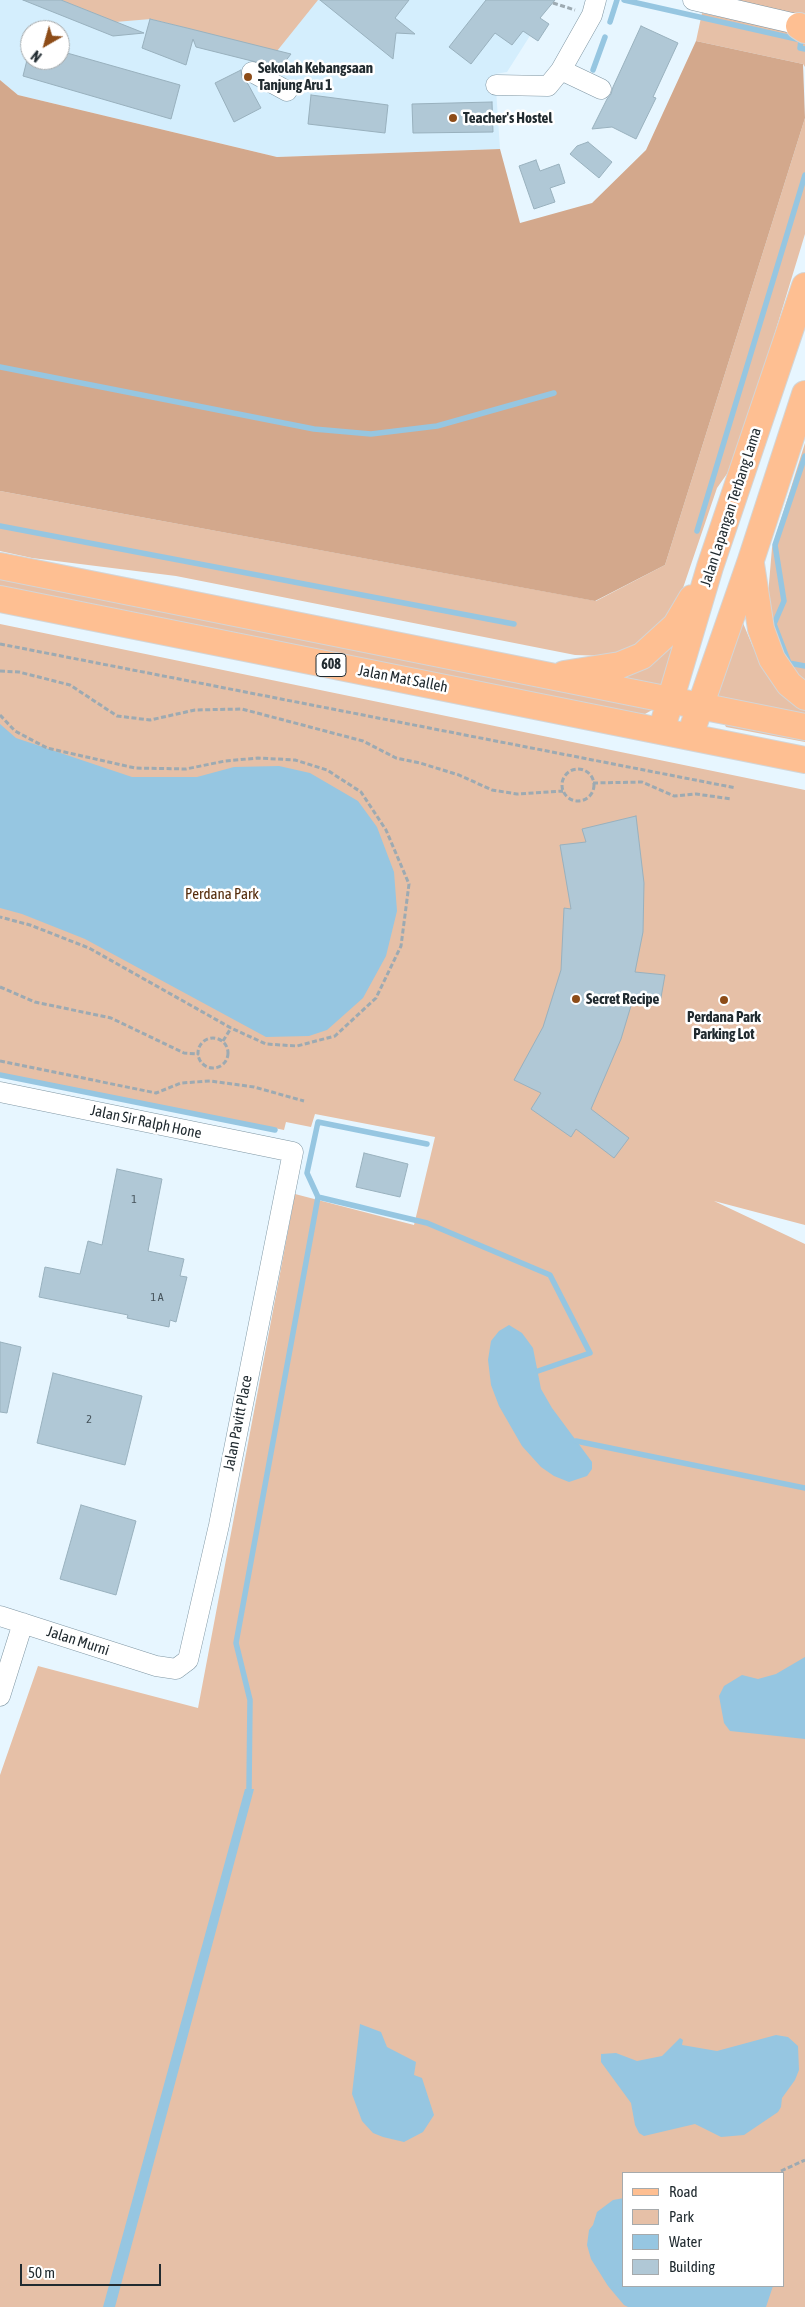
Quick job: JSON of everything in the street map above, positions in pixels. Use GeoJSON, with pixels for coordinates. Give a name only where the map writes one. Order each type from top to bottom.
{"type":"FeatureCollection","features":[{"type":"Feature","properties":{"kind":"main road","name":"Jalan Lapangan Terbang Lama"},"geometry":{"type":"LineString","coordinates":[[662,730],[669,700],[710,567],[805,286]]}},
{"type":"Feature","properties":{"kind":"main road"},"geometry":{"type":"LineString","coordinates":[[690,736],[751,560],[805,394]]}},
{"type":"Feature","properties":{"kind":"main road"},"geometry":{"type":"LineString","coordinates":[[751,560],[761,629],[772,658],[789,684],[805,697]]}},
{"type":"Feature","properties":{"kind":"main road","name":"608"},"geometry":{"type":"LineString","coordinates":[[0,566],[699,707]]}},
{"type":"Feature","properties":{"kind":"main road"},"geometry":{"type":"LineString","coordinates":[[554,677],[620,665],[642,656],[676,625],[710,567]]}},
{"type":"Feature","properties":{"kind":"main road","name":"Jalan Mat Salleh"},"geometry":{"type":"LineString","coordinates":[[0,599],[805,760]]}},
{"type":"Feature","properties":{"kind":"main road"},"geometry":{"type":"LineString","coordinates":[[699,707],[805,727]]}},
{"type":"Feature","properties":{"kind":"street"},"geometry":{"type":"LineString","coordinates":[[496,85],[548,86],[561,70],[592,15],[596,0]]}},
{"type":"Feature","properties":{"kind":"street"},"geometry":{"type":"LineString","coordinates":[[693,0],[803,28]]}},
{"type":"Feature","properties":{"kind":"street"},"geometry":{"type":"LineString","coordinates":[[561,70],[601,89]]}},
{"type":"Feature","properties":{"kind":"street"},"geometry":{"type":"LineString","coordinates":[[252,72],[287,91]]}},
{"type":"Feature","properties":{"kind":"street","name":"Jalan Sir Ralph Hone"},"geometry":{"type":"LineString","coordinates":[[0,1092],[292,1152]]}},
{"type":"Feature","properties":{"kind":"street","name":"Jalan Pavitt Place"},"geometry":{"type":"LineString","coordinates":[[156,1666],[176,1669],[188,1660],[192,1645],[219,1525],[292,1152]]}},
{"type":"Feature","properties":{"kind":"street","name":"Jalan Murni"},"geometry":{"type":"LineString","coordinates":[[0,1616],[156,1666]]}},
{"type":"Feature","properties":{"kind":"street"},"geometry":{"type":"LineString","coordinates":[[0,1696],[23,1623]]}},
{"type":"Feature","properties":{"kind":"path"},"geometry":{"type":"LineString","coordinates":[[0,644],[736,788]]}},
{"type":"Feature","properties":{"kind":"path"},"geometry":{"type":"LineString","coordinates":[[0,671],[19,672],[70,685],[117,716],[150,720],[195,710],[242,709],[363,741],[396,758],[459,775],[492,790],[517,794],[563,791]]}},
{"type":"Feature","properties":{"kind":"path"},"geometry":{"type":"LineString","coordinates":[[0,715],[15,731],[47,748],[135,768],[186,769],[225,761],[258,758],[295,760],[327,770],[361,792],[386,830],[409,884],[401,946],[376,998],[335,1036],[297,1046],[266,1044],[231,1028],[89,948],[30,925],[0,917]]}},
{"type":"Feature","properties":{"kind":"path"},"geometry":{"type":"LineString","coordinates":[[574,770],[584,771],[593,783],[591,793],[584,800],[569,798],[563,791],[562,780],[569,772],[574,770]]}},
{"type":"Feature","properties":{"kind":"path"},"geometry":{"type":"LineString","coordinates":[[593,783],[642,782],[674,796],[696,794],[732,800]]}},
{"type":"Feature","properties":{"kind":"path"},"geometry":{"type":"LineString","coordinates":[[0,987],[35,1002],[111,1018],[184,1053],[199,1054]]}},
{"type":"Feature","properties":{"kind":"path"},"geometry":{"type":"LineString","coordinates":[[222,1041],[231,1028]]}},
{"type":"Feature","properties":{"kind":"path"},"geometry":{"type":"LineString","coordinates":[[215,1038],[222,1041],[228,1047],[228,1055],[225,1062],[219,1067],[211,1068],[204,1065],[199,1054],[201,1044],[208,1039],[215,1038]]}},
{"type":"Feature","properties":{"kind":"path"},"geometry":{"type":"LineString","coordinates":[[0,1061],[156,1093],[181,1083],[210,1080],[254,1087],[304,1101]]}},
{"type":"Feature","properties":{"kind":"path"},"geometry":{"type":"LineString","coordinates":[[781,2171],[805,2160]]}},
{"type":"Feature","properties":{"kind":"shaded area","name":"Sekolah Kebangsaan Tanjung Aru 1"},"geometry":{"type":"Polygon","coordinates":[[[0,0],[547,0],[540,20],[507,72],[495,74],[500,149],[277,157],[18,95],[0,80],[0,0]]]}},
{"type":"Feature","properties":{"kind":"shaded area"},"geometry":{"type":"Polygon","coordinates":[[[696,41],[803,64],[805,118],[665,565],[595,601],[0,491],[0,80],[18,95],[277,157],[500,149],[520,223],[592,203],[646,150],[696,41]]]}},
{"type":"Feature","properties":{"kind":"green space"},"geometry":{"type":"Polygon","coordinates":[[[61,0],[318,0],[277,51],[151,19],[115,22],[61,0]]]}},
{"type":"Feature","properties":{"kind":"green space"},"geometry":{"type":"Polygon","coordinates":[[[726,0],[805,0],[805,18],[726,0]]]}},
{"type":"Feature","properties":{"kind":"green space"},"geometry":{"type":"Polygon","coordinates":[[[702,13],[790,31],[805,37],[805,67],[803,64],[696,41],[702,13]]]}},
{"type":"Feature","properties":{"kind":"green space"},"geometry":{"type":"Polygon","coordinates":[[[805,118],[805,234],[736,461],[717,488],[683,588],[668,617],[642,644],[608,656],[575,655],[176,576],[32,558],[0,551],[0,491],[596,601],[665,565],[805,118]]]}},
{"type":"Feature","properties":{"kind":"green space"},"geometry":{"type":"Polygon","coordinates":[[[805,443],[805,685],[789,666],[770,623],[767,607],[772,548],[805,443]]]}},
{"type":"Feature","properties":{"kind":"green space"},"geometry":{"type":"Polygon","coordinates":[[[0,577],[651,707],[652,710],[645,714],[630,713],[0,589],[0,577]]]}},
{"type":"Feature","properties":{"kind":"green space"},"geometry":{"type":"Polygon","coordinates":[[[743,623],[753,647],[772,680],[805,708],[805,714],[716,696],[743,623]]]}},
{"type":"Feature","properties":{"kind":"green space","name":"Perdana Park"},"geometry":{"type":"Polygon","coordinates":[[[0,624],[805,790],[805,1225],[714,1201],[805,1244],[805,2307],[0,2307],[0,1775],[38,1666],[198,1708],[295,1194],[414,1225],[435,1137],[315,1114],[311,1127],[286,1122],[284,1130],[0,1073],[0,624]]]}},
{"type":"Feature","properties":{"kind":"green space"},"geometry":{"type":"Polygon","coordinates":[[[684,630],[661,685],[613,677],[684,630]]]}},
{"type":"Feature","properties":{"kind":"green space"},"geometry":{"type":"Polygon","coordinates":[[[724,723],[805,737],[805,742],[726,727],[724,723]]]}},
{"type":"Feature","properties":{"kind":"water"},"geometry":{"type":"Polygon","coordinates":[[[0,724],[16,738],[132,777],[197,777],[234,767],[279,766],[310,773],[358,801],[377,827],[394,872],[397,911],[386,956],[363,998],[327,1030],[309,1036],[266,1037],[85,939],[22,914],[0,908],[0,724]]]}},
{"type":"Feature","properties":{"kind":"water"},"geometry":{"type":"Polygon","coordinates":[[[509,1325],[522,1333],[533,1348],[541,1389],[552,1408],[592,1462],[592,1469],[587,1476],[569,1482],[554,1476],[541,1467],[522,1446],[499,1406],[491,1385],[488,1360],[491,1341],[499,1331],[509,1325]]]}},
{"type":"Feature","properties":{"kind":"water"},"geometry":{"type":"Polygon","coordinates":[[[805,1657],[805,1739],[730,1731],[724,1723],[719,1696],[724,1686],[742,1675],[758,1679],[776,1674],[805,1657]]]}},
{"type":"Feature","properties":{"kind":"water"},"geometry":{"type":"Polygon","coordinates":[[[245,1789],[254,1789],[115,2307],[103,2307],[245,1789]]]}},
{"type":"Feature","properties":{"kind":"water"},"geometry":{"type":"Polygon","coordinates":[[[360,2024],[381,2032],[387,2047],[416,2062],[414,2075],[422,2078],[434,2115],[423,2132],[404,2142],[373,2133],[362,2121],[352,2094],[360,2024]]]}},
{"type":"Feature","properties":{"kind":"water"},"geometry":{"type":"Polygon","coordinates":[[[776,2035],[788,2037],[798,2046],[799,2070],[795,2080],[782,2098],[781,2107],[778,2112],[744,2135],[721,2137],[695,2124],[644,2136],[639,2133],[635,2125],[631,2103],[601,2062],[601,2054],[616,2053],[637,2061],[662,2056],[680,2038],[683,2040],[682,2045],[717,2051],[776,2035]]]}},
{"type":"Feature","properties":{"kind":"water"},"geometry":{"type":"Polygon","coordinates":[[[622,2198],[622,2287],[773,2287],[766,2307],[628,2307],[624,2305],[608,2286],[591,2259],[587,2245],[589,2230],[593,2225],[597,2212],[613,2200],[622,2198]]]}},
{"type":"Feature","properties":{"kind":"building"},"geometry":{"type":"Polygon","coordinates":[[[23,0],[61,0],[144,33],[113,36],[23,0]]]}},
{"type":"Feature","properties":{"kind":"building"},"geometry":{"type":"Polygon","coordinates":[[[320,0],[409,0],[395,18],[415,34],[396,33],[393,59],[320,0]]]}},
{"type":"Feature","properties":{"kind":"building"},"geometry":{"type":"Polygon","coordinates":[[[486,0],[555,0],[540,18],[549,24],[538,41],[523,31],[512,45],[495,33],[471,64],[449,47],[486,0]]]}},
{"type":"Feature","properties":{"kind":"building"},"geometry":{"type":"Polygon","coordinates":[[[150,19],[291,54],[280,68],[196,47],[193,39],[186,65],[142,48],[150,19]]]}},
{"type":"Feature","properties":{"kind":"building"},"geometry":{"type":"Polygon","coordinates":[[[641,26],[678,43],[653,97],[656,98],[636,139],[612,127],[592,129],[611,94],[641,26]]]}},
{"type":"Feature","properties":{"kind":"building"},"geometry":{"type":"Polygon","coordinates":[[[70,54],[180,85],[171,119],[23,76],[24,70],[70,70],[70,54]]]}},
{"type":"Feature","properties":{"kind":"building"},"geometry":{"type":"Polygon","coordinates":[[[241,70],[242,78],[248,84],[261,108],[234,122],[215,83],[241,70]]]}},
{"type":"Feature","properties":{"kind":"building"},"geometry":{"type":"Polygon","coordinates":[[[311,95],[388,105],[385,133],[308,124],[311,95]]]}},
{"type":"Feature","properties":{"kind":"building","name":"Teacher's Hostel"},"geometry":{"type":"Polygon","coordinates":[[[492,102],[493,132],[413,133],[412,104],[492,102]]]}},
{"type":"Feature","properties":{"kind":"building"},"geometry":{"type":"Polygon","coordinates":[[[588,142],[612,162],[599,178],[570,154],[577,146],[588,142]]]}},
{"type":"Feature","properties":{"kind":"building"},"geometry":{"type":"Polygon","coordinates":[[[536,160],[540,171],[559,164],[565,183],[550,188],[555,202],[534,209],[519,166],[536,160]]]}},
{"type":"Feature","properties":{"kind":"building"},"geometry":{"type":"Polygon","coordinates":[[[636,816],[644,883],[643,932],[635,972],[665,975],[660,1003],[633,999],[621,1039],[591,1109],[629,1138],[614,1158],[576,1129],[571,1137],[531,1109],[541,1093],[514,1080],[543,1027],[561,970],[564,908],[571,909],[560,845],[586,842],[582,829],[636,816]]]}},
{"type":"Feature","properties":{"kind":"building"},"geometry":{"type":"Polygon","coordinates":[[[364,1153],[408,1164],[400,1197],[356,1187],[364,1153]]]}},
{"type":"Feature","properties":{"kind":"building"},"geometry":{"type":"Polygon","coordinates":[[[117,1169],[162,1179],[148,1251],[184,1259],[180,1276],[187,1277],[176,1322],[170,1320],[169,1327],[127,1318],[128,1315],[39,1297],[45,1267],[80,1274],[88,1241],[102,1245],[117,1169]]]}},
{"type":"Feature","properties":{"kind":"building"},"geometry":{"type":"Polygon","coordinates":[[[0,1342],[21,1347],[7,1413],[0,1412],[0,1342]]]}},
{"type":"Feature","properties":{"kind":"building"},"geometry":{"type":"Polygon","coordinates":[[[53,1373],[142,1396],[125,1465],[37,1443],[53,1373]]]}},
{"type":"Feature","properties":{"kind":"building"},"geometry":{"type":"Polygon","coordinates":[[[81,1505],[136,1521],[116,1595],[60,1579],[81,1505]]]}},
{"type":"Feature","properties":{"kind":"waterway"},"geometry":{"type":"LineString","coordinates":[[610,22],[617,0]]}},
{"type":"Feature","properties":{"kind":"waterway"},"geometry":{"type":"LineString","coordinates":[[624,0],[801,40],[800,48],[805,49]]}},
{"type":"Feature","properties":{"kind":"waterway"},"geometry":{"type":"LineString","coordinates":[[593,70],[605,37]]}},
{"type":"Feature","properties":{"kind":"waterway"},"geometry":{"type":"LineString","coordinates":[[697,531],[805,175]]}},
{"type":"Feature","properties":{"kind":"waterway"},"geometry":{"type":"LineString","coordinates":[[0,367],[314,429],[371,434],[437,426],[554,393]]}},
{"type":"Feature","properties":{"kind":"waterway"},"geometry":{"type":"LineString","coordinates":[[805,456],[775,545],[784,601],[774,624],[789,663],[805,666]]}},
{"type":"Feature","properties":{"kind":"waterway"},"geometry":{"type":"LineString","coordinates":[[0,526],[514,624]]}},
{"type":"Feature","properties":{"kind":"waterway"},"geometry":{"type":"LineString","coordinates":[[0,1075],[275,1130]]}},
{"type":"Feature","properties":{"kind":"waterway"},"geometry":{"type":"LineString","coordinates":[[249,1789],[250,1700],[236,1643],[318,1197],[307,1173],[318,1122],[427,1144]]}},
{"type":"Feature","properties":{"kind":"waterway"},"geometry":{"type":"LineString","coordinates":[[318,1197],[427,1223],[550,1275],[590,1353],[538,1371]]}},
{"type":"Feature","properties":{"kind":"waterway"},"geometry":{"type":"LineString","coordinates":[[576,1441],[805,1488]]}},
{"type":"Feature","properties":{"kind":"place","name":"Sekolah Kebangsaan Tanjung Aru 1"},"geometry":{"type":"Point","coordinates":[248,77]}},
{"type":"Feature","properties":{"kind":"place","name":"Teacher's Hostel"},"geometry":{"type":"Point","coordinates":[453,118]}},
{"type":"Feature","properties":{"kind":"place","name":"Secret Recipe"},"geometry":{"type":"Point","coordinates":[576,999]}},
{"type":"Feature","properties":{"kind":"place","name":"Perdana Park Parking Lot"},"geometry":{"type":"Point","coordinates":[724,1000]}}]}
